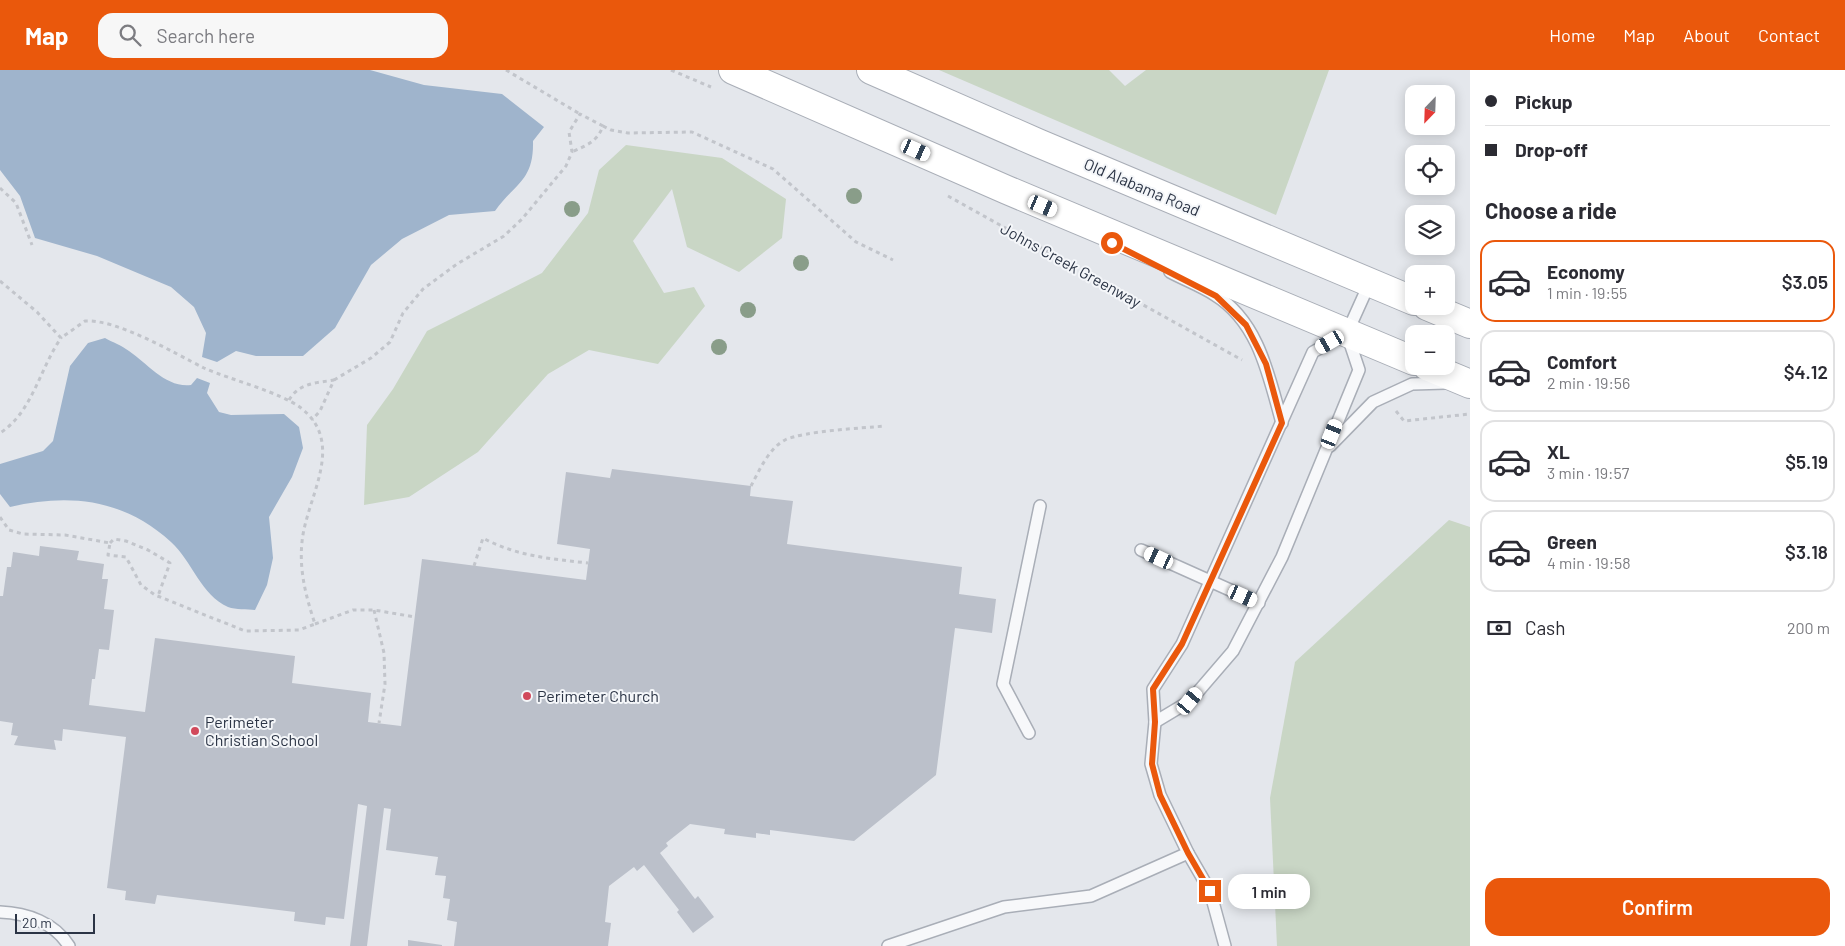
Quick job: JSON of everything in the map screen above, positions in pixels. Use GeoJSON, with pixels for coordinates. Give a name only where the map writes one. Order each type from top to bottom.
{"type":"FeatureCollection","features":[{"type":"Feature","properties":{"kind":"main road","name":"Old Alabama Road"},"geometry":{"type":"LineString","coordinates":[[871,70],[1038,144],[1405,297]]}},
{"type":"Feature","properties":{"kind":"main road"},"geometry":{"type":"LineString","coordinates":[[724,80],[1007,190],[1405,356]]}},
{"type":"Feature","properties":{"kind":"main road"},"geometry":{"type":"LineString","coordinates":[[1448,315],[1470,324]]}},
{"type":"Feature","properties":{"kind":"main road"},"geometry":{"type":"LineString","coordinates":[[1449,375],[1468,383]]}},
{"type":"Feature","properties":{"kind":"lane"},"geometry":{"type":"LineString","coordinates":[[1007,190],[1216,296],[1246,325],[1261,354],[1282,423]]}},
{"type":"Feature","properties":{"kind":"lane"},"geometry":{"type":"LineString","coordinates":[[1224,946],[1210,891],[1188,853],[1160,795],[1152,764],[1155,722],[1153,689],[1182,644],[1313,352],[1347,333],[1370,282]]}},
{"type":"Feature","properties":{"kind":"lane"},"geometry":{"type":"LineString","coordinates":[[1155,722],[1190,701],[1233,651],[1282,557],[1359,370],[1347,333]]}},
{"type":"Feature","properties":{"kind":"lane"},"geometry":{"type":"LineString","coordinates":[[1325,451],[1373,402],[1412,384],[1468,383]]}},
{"type":"Feature","properties":{"kind":"lane"},"geometry":{"type":"LineString","coordinates":[[1029,734],[1002,684],[1040,506]]}},
{"type":"Feature","properties":{"kind":"lane"},"geometry":{"type":"LineString","coordinates":[[1141,550],[1259,603]]}},
{"type":"Feature","properties":{"kind":"lane"},"geometry":{"type":"LineString","coordinates":[[888,946],[1004,908],[1091,896],[1188,853]]}},
{"type":"Feature","properties":{"kind":"lane"},"geometry":{"type":"LineString","coordinates":[[0,912],[34,917],[61,933],[69,946]]}},
{"type":"Feature","properties":{"kind":"path"},"geometry":{"type":"LineString","coordinates":[[506,70],[611,130],[628,133],[692,132],[773,169],[856,242],[893,260]]}},
{"type":"Feature","properties":{"kind":"path"},"geometry":{"type":"LineString","coordinates":[[671,70],[724,80]]}},
{"type":"Feature","properties":{"kind":"path"},"geometry":{"type":"LineString","coordinates":[[289,400],[302,386],[334,380],[371,358],[390,342],[402,312],[423,288],[457,264],[504,236],[516,225],[566,166],[572,152],[569,132],[580,114]]}},
{"type":"Feature","properties":{"kind":"path"},"geometry":{"type":"LineString","coordinates":[[572,152],[593,142],[600,135],[604,126]]}},
{"type":"Feature","properties":{"kind":"path"},"geometry":{"type":"LineString","coordinates":[[0,188],[16,203],[32,245]]}},
{"type":"Feature","properties":{"kind":"path","name":"Johns Creek Greenway"},"geometry":{"type":"LineString","coordinates":[[943,193],[1242,360],[1261,354]]}},
{"type":"Feature","properties":{"kind":"path"},"geometry":{"type":"LineString","coordinates":[[0,281],[37,312],[61,338]]}},
{"type":"Feature","properties":{"kind":"path"},"geometry":{"type":"LineString","coordinates":[[0,433],[10,427],[20,415],[49,355],[61,338],[85,320],[108,323],[226,378],[289,400],[301,408],[312,420],[322,440],[323,466],[305,522],[301,560],[307,599],[315,624]]}},
{"type":"Feature","properties":{"kind":"path"},"geometry":{"type":"LineString","coordinates":[[312,420],[320,411],[334,380]]}},
{"type":"Feature","properties":{"kind":"path"},"geometry":{"type":"LineString","coordinates":[[1385,398],[1404,421],[1470,414]]}},
{"type":"Feature","properties":{"kind":"path"},"geometry":{"type":"LineString","coordinates":[[751,486],[765,460],[785,440],[858,428],[886,426]]}},
{"type":"Feature","properties":{"kind":"path"},"geometry":{"type":"LineString","coordinates":[[0,517],[9,530],[23,534],[65,535],[110,543]]}},
{"type":"Feature","properties":{"kind":"path"},"geometry":{"type":"LineString","coordinates":[[474,566],[483,538],[497,545],[531,556],[588,563]]}},
{"type":"Feature","properties":{"kind":"path"},"geometry":{"type":"LineString","coordinates":[[158,596],[170,563],[126,541],[114,539],[110,543],[108,555],[126,557],[141,585],[158,596],[245,631],[299,630],[353,610],[374,610],[415,617]]}},
{"type":"Feature","properties":{"kind":"path"},"geometry":{"type":"LineString","coordinates":[[374,610],[384,653],[385,684],[379,723]]}},
{"type":"Feature","properties":{"kind":"green space"},"geometry":{"type":"Polygon","coordinates":[[[939,70],[1109,70],[1125,86],[1146,70],[1329,70],[1276,215],[939,70]]]}},
{"type":"Feature","properties":{"kind":"green space"},"geometry":{"type":"Polygon","coordinates":[[[626,145],[722,158],[786,199],[782,238],[739,272],[687,247],[672,189],[633,241],[664,293],[694,287],[705,306],[658,364],[589,350],[548,374],[478,452],[409,497],[364,505],[367,425],[393,389],[427,331],[542,273],[588,213],[599,170],[626,145]]]}},
{"type":"Feature","properties":{"kind":"green space"},"geometry":{"type":"Polygon","coordinates":[[[1449,520],[1470,527],[1470,946],[1277,946],[1270,798],[1295,662],[1449,520]]]}},
{"type":"Feature","properties":{"kind":"water"},"geometry":{"type":"Polygon","coordinates":[[[0,70],[370,70],[424,85],[502,94],[544,127],[533,141],[527,173],[495,211],[449,215],[402,239],[371,265],[335,328],[303,356],[256,356],[236,351],[217,362],[202,357],[206,333],[194,307],[171,287],[97,256],[35,238],[20,196],[0,170],[0,70]]]}},
{"type":"Feature","properties":{"kind":"water"},"geometry":{"type":"Polygon","coordinates":[[[105,338],[126,349],[173,383],[191,385],[197,378],[210,383],[207,393],[219,412],[231,415],[284,414],[299,427],[303,448],[292,477],[269,517],[273,558],[267,585],[255,610],[231,608],[219,602],[204,586],[185,558],[171,542],[134,516],[115,508],[75,501],[32,503],[10,507],[0,494],[0,464],[43,451],[53,441],[70,366],[88,343],[105,338]]]}},
{"type":"Feature","properties":{"kind":"building"},"geometry":{"type":"Polygon","coordinates":[[[612,469],[751,486],[750,496],[793,501],[787,544],[962,567],[959,594],[996,599],[992,633],[955,628],[936,775],[854,841],[770,830],[770,835],[756,833],[756,838],[724,834],[725,829],[690,824],[666,843],[668,846],[660,853],[695,899],[698,896],[714,917],[693,933],[677,912],[679,910],[644,865],[637,871],[634,867],[609,886],[605,922],[611,923],[608,946],[454,946],[457,922],[447,920],[450,899],[443,898],[446,876],[435,875],[438,857],[386,850],[391,809],[384,808],[367,946],[350,946],[367,806],[358,804],[344,919],[326,917],[325,925],[294,921],[295,912],[157,895],[155,904],[125,900],[126,891],[107,888],[126,737],[63,729],[62,741],[54,740],[56,750],[14,745],[18,736],[11,735],[13,723],[0,721],[0,596],[3,596],[7,567],[11,567],[13,552],[39,556],[40,546],[79,551],[77,560],[104,564],[102,579],[108,579],[104,609],[114,610],[109,650],[99,649],[95,679],[92,679],[89,705],[145,712],[155,638],[295,656],[292,683],[371,693],[368,722],[401,726],[422,559],[586,580],[590,549],[557,544],[566,472],[610,478],[612,469]]]}},
{"type":"Feature","properties":{"kind":"building"},"geometry":{"type":"Polygon","coordinates":[[[408,940],[442,945],[442,946],[408,946],[408,940]]]}},
{"type":"Feature","properties":{"kind":"place","name":"Perimeter Church"},"geometry":{"type":"Point","coordinates":[527,696]}},
{"type":"Feature","properties":{"kind":"place","name":"Perimeter Christian School"},"geometry":{"type":"Point","coordinates":[195,731]}},
{"type":"Feature","properties":{"kind":"route"},"geometry":{"type":"LineString","coordinates":[[1112,243],[1216,296],[1246,325],[1266,364],[1282,423],[1182,644],[1153,689],[1155,722],[1152,764],[1160,795],[1188,853],[1210,891]]}}]}
